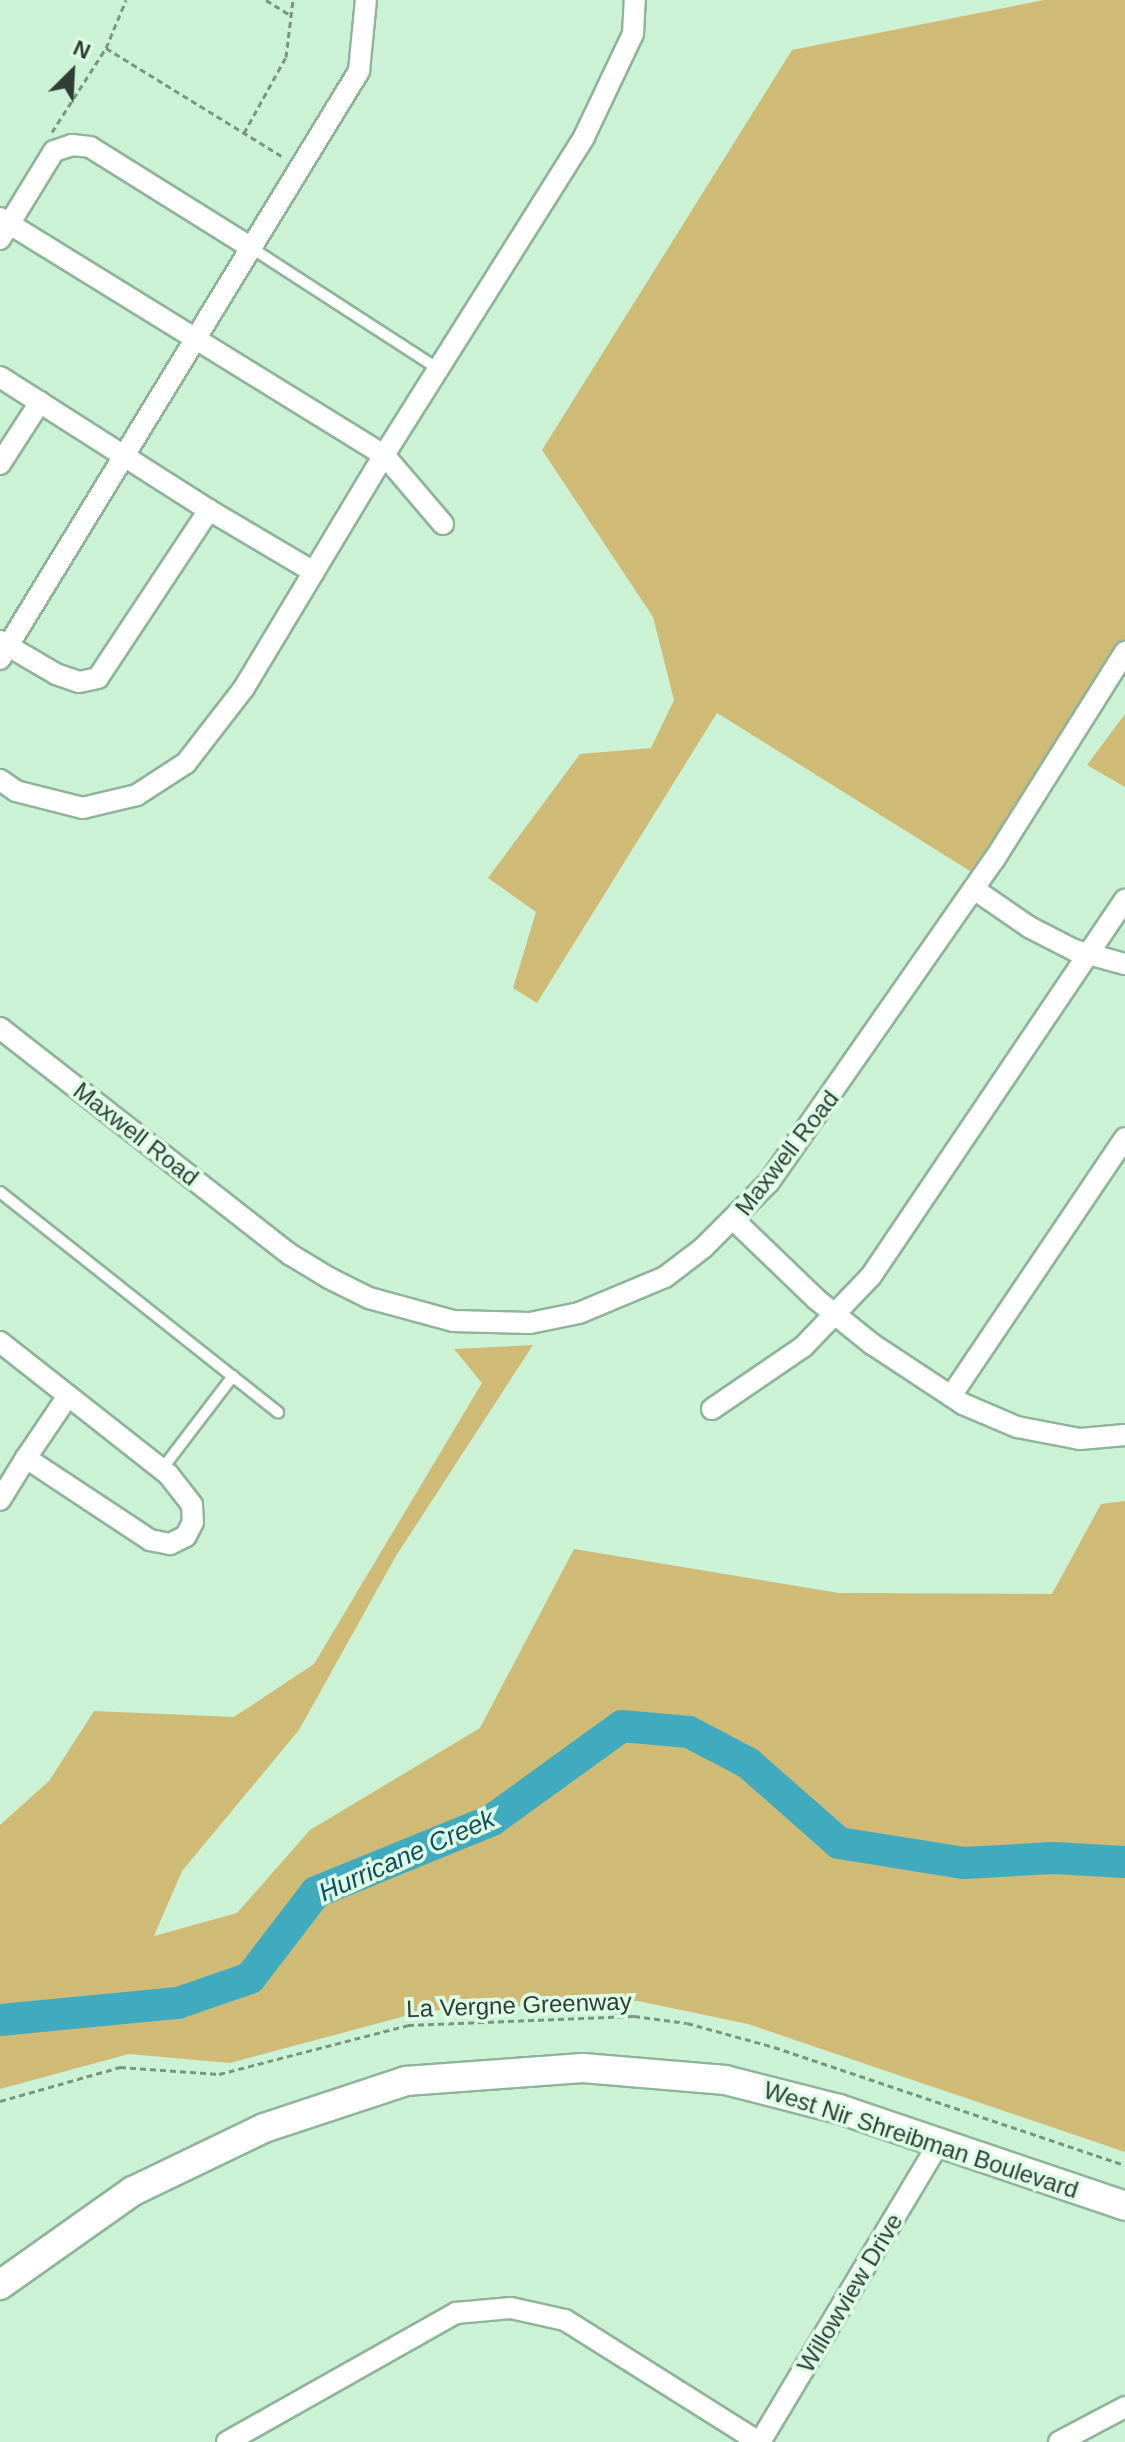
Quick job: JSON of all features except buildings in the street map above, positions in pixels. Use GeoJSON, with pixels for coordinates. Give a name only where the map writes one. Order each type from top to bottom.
{"type":"FeatureCollection","features":[{"type":"Feature","properties":{"kind":"main road","name":"West Nir Shreibman Boulevard"},"geometry":{"type":"LineString","coordinates":[[0,2285],[133,2191],[264,2128],[406,2081],[583,2068],[725,2080],[839,2109],[1125,2206]]}},
{"type":"Feature","properties":{"kind":"street"},"geometry":{"type":"LineString","coordinates":[[209,510],[98,678],[79,682],[3,649],[253,249],[359,71],[366,0]]}},
{"type":"Feature","properties":{"kind":"street"},"geometry":{"type":"LineString","coordinates":[[0,780],[16,791],[83,808],[150,787],[186,763],[234,701],[437,368],[584,137],[633,34],[635,0]]}},
{"type":"Feature","properties":{"kind":"street"},"geometry":{"type":"LineString","coordinates":[[253,249],[90,147],[54,151],[3,227],[197,339],[384,455],[443,524]]}},
{"type":"Feature","properties":{"kind":"street"},"geometry":{"type":"LineString","coordinates":[[0,377],[209,510],[314,572]]}},
{"type":"Feature","properties":{"kind":"street"},"geometry":{"type":"LineString","coordinates":[[0,464],[40,402]]}},
{"type":"Feature","properties":{"kind":"street","name":"Maxwell Road"},"geometry":{"type":"LineString","coordinates":[[0,1028],[291,1255],[355,1291],[409,1312],[494,1323],[579,1313],[665,1277],[734,1220],[769,1182],[856,1064],[974,889],[1125,652]]}},
{"type":"Feature","properties":{"kind":"street"},"geometry":{"type":"LineString","coordinates":[[974,889],[1029,927],[1089,954],[1125,964]]}},
{"type":"Feature","properties":{"kind":"street"},"geometry":{"type":"LineString","coordinates":[[712,1409],[764,1378],[835,1314],[895,1244],[1125,900]]}},
{"type":"Feature","properties":{"kind":"street"},"geometry":{"type":"LineString","coordinates":[[951,1396],[1125,1138]]}},
{"type":"Feature","properties":{"kind":"street"},"geometry":{"type":"LineString","coordinates":[[734,1220],[835,1314],[951,1396],[1017,1427],[1080,1439],[1125,1435]]}},
{"type":"Feature","properties":{"kind":"street"},"geometry":{"type":"LineString","coordinates":[[0,1342],[162,1469],[192,1505],[193,1522],[186,1536],[170,1544],[150,1540],[26,1458]]}},
{"type":"Feature","properties":{"kind":"street"},"geometry":{"type":"LineString","coordinates":[[0,1500],[68,1396]]}},
{"type":"Feature","properties":{"kind":"street","name":"Willowview Drive"},"geometry":{"type":"LineString","coordinates":[[759,2442],[939,2143]]}},
{"type":"Feature","properties":{"kind":"street"},"geometry":{"type":"LineString","coordinates":[[227,2442],[456,2313],[511,2308],[565,2320],[759,2442]]}},
{"type":"Feature","properties":{"kind":"street"},"geometry":{"type":"LineString","coordinates":[[1059,2442],[1125,2407]]}},
{"type":"Feature","properties":{"kind":"lane"},"geometry":{"type":"LineString","coordinates":[[253,249],[437,368]]}},
{"type":"Feature","properties":{"kind":"lane"},"geometry":{"type":"LineString","coordinates":[[0,1192],[278,1412]]}},
{"type":"Feature","properties":{"kind":"lane"},"geometry":{"type":"LineString","coordinates":[[162,1469],[233,1376]]}},
{"type":"Feature","properties":{"kind":"path"},"geometry":{"type":"LineString","coordinates":[[50,136],[106,48],[126,0]]}},
{"type":"Feature","properties":{"kind":"path"},"geometry":{"type":"LineString","coordinates":[[266,0],[291,15]]}},
{"type":"Feature","properties":{"kind":"path"},"geometry":{"type":"LineString","coordinates":[[244,133],[286,57],[293,0]]}},
{"type":"Feature","properties":{"kind":"path"},"geometry":{"type":"LineString","coordinates":[[106,48],[286,159]]}},
{"type":"Feature","properties":{"kind":"path","name":"La Vergne Greenway"},"geometry":{"type":"LineString","coordinates":[[0,2101],[120,2067],[219,2074],[345,2038],[408,2025],[605,2016],[687,2023],[774,2047],[1125,2165]]}},
{"type":"Feature","properties":{"kind":"shaded area"},"geometry":{"type":"Polygon","coordinates":[[[1044,0],[1125,0],[1125,663],[978,876],[717,713],[537,1003],[513,988],[536,912],[488,878],[580,754],[651,748],[674,700],[653,617],[542,450],[792,50],[1044,0]]]}},
{"type":"Feature","properties":{"kind":"shaded area"},"geometry":{"type":"Polygon","coordinates":[[[1125,714],[1125,787],[1087,765],[1125,714]]]}},
{"type":"Feature","properties":{"kind":"shaded area"},"geometry":{"type":"Polygon","coordinates":[[[533,1345],[396,1556],[299,1730],[182,1871],[154,1936],[237,1913],[310,1830],[480,1728],[574,1549],[839,1593],[1052,1594],[1101,1504],[1125,1501],[1125,2152],[748,2024],[638,2001],[424,2011],[230,2063],[129,2054],[0,2089],[0,1825],[49,1781],[94,1711],[234,1717],[314,1664],[482,1383],[454,1349],[533,1345]]]}},
{"type":"Feature","properties":{"kind":"waterway","name":"Hurricane Creek"},"geometry":{"type":"LineString","coordinates":[[0,2020],[178,2003],[250,1978],[316,1892],[492,1820],[622,1726],[689,1732],[748,1763],[839,1843],[964,1863],[1053,1858],[1125,1862]]}}]}
